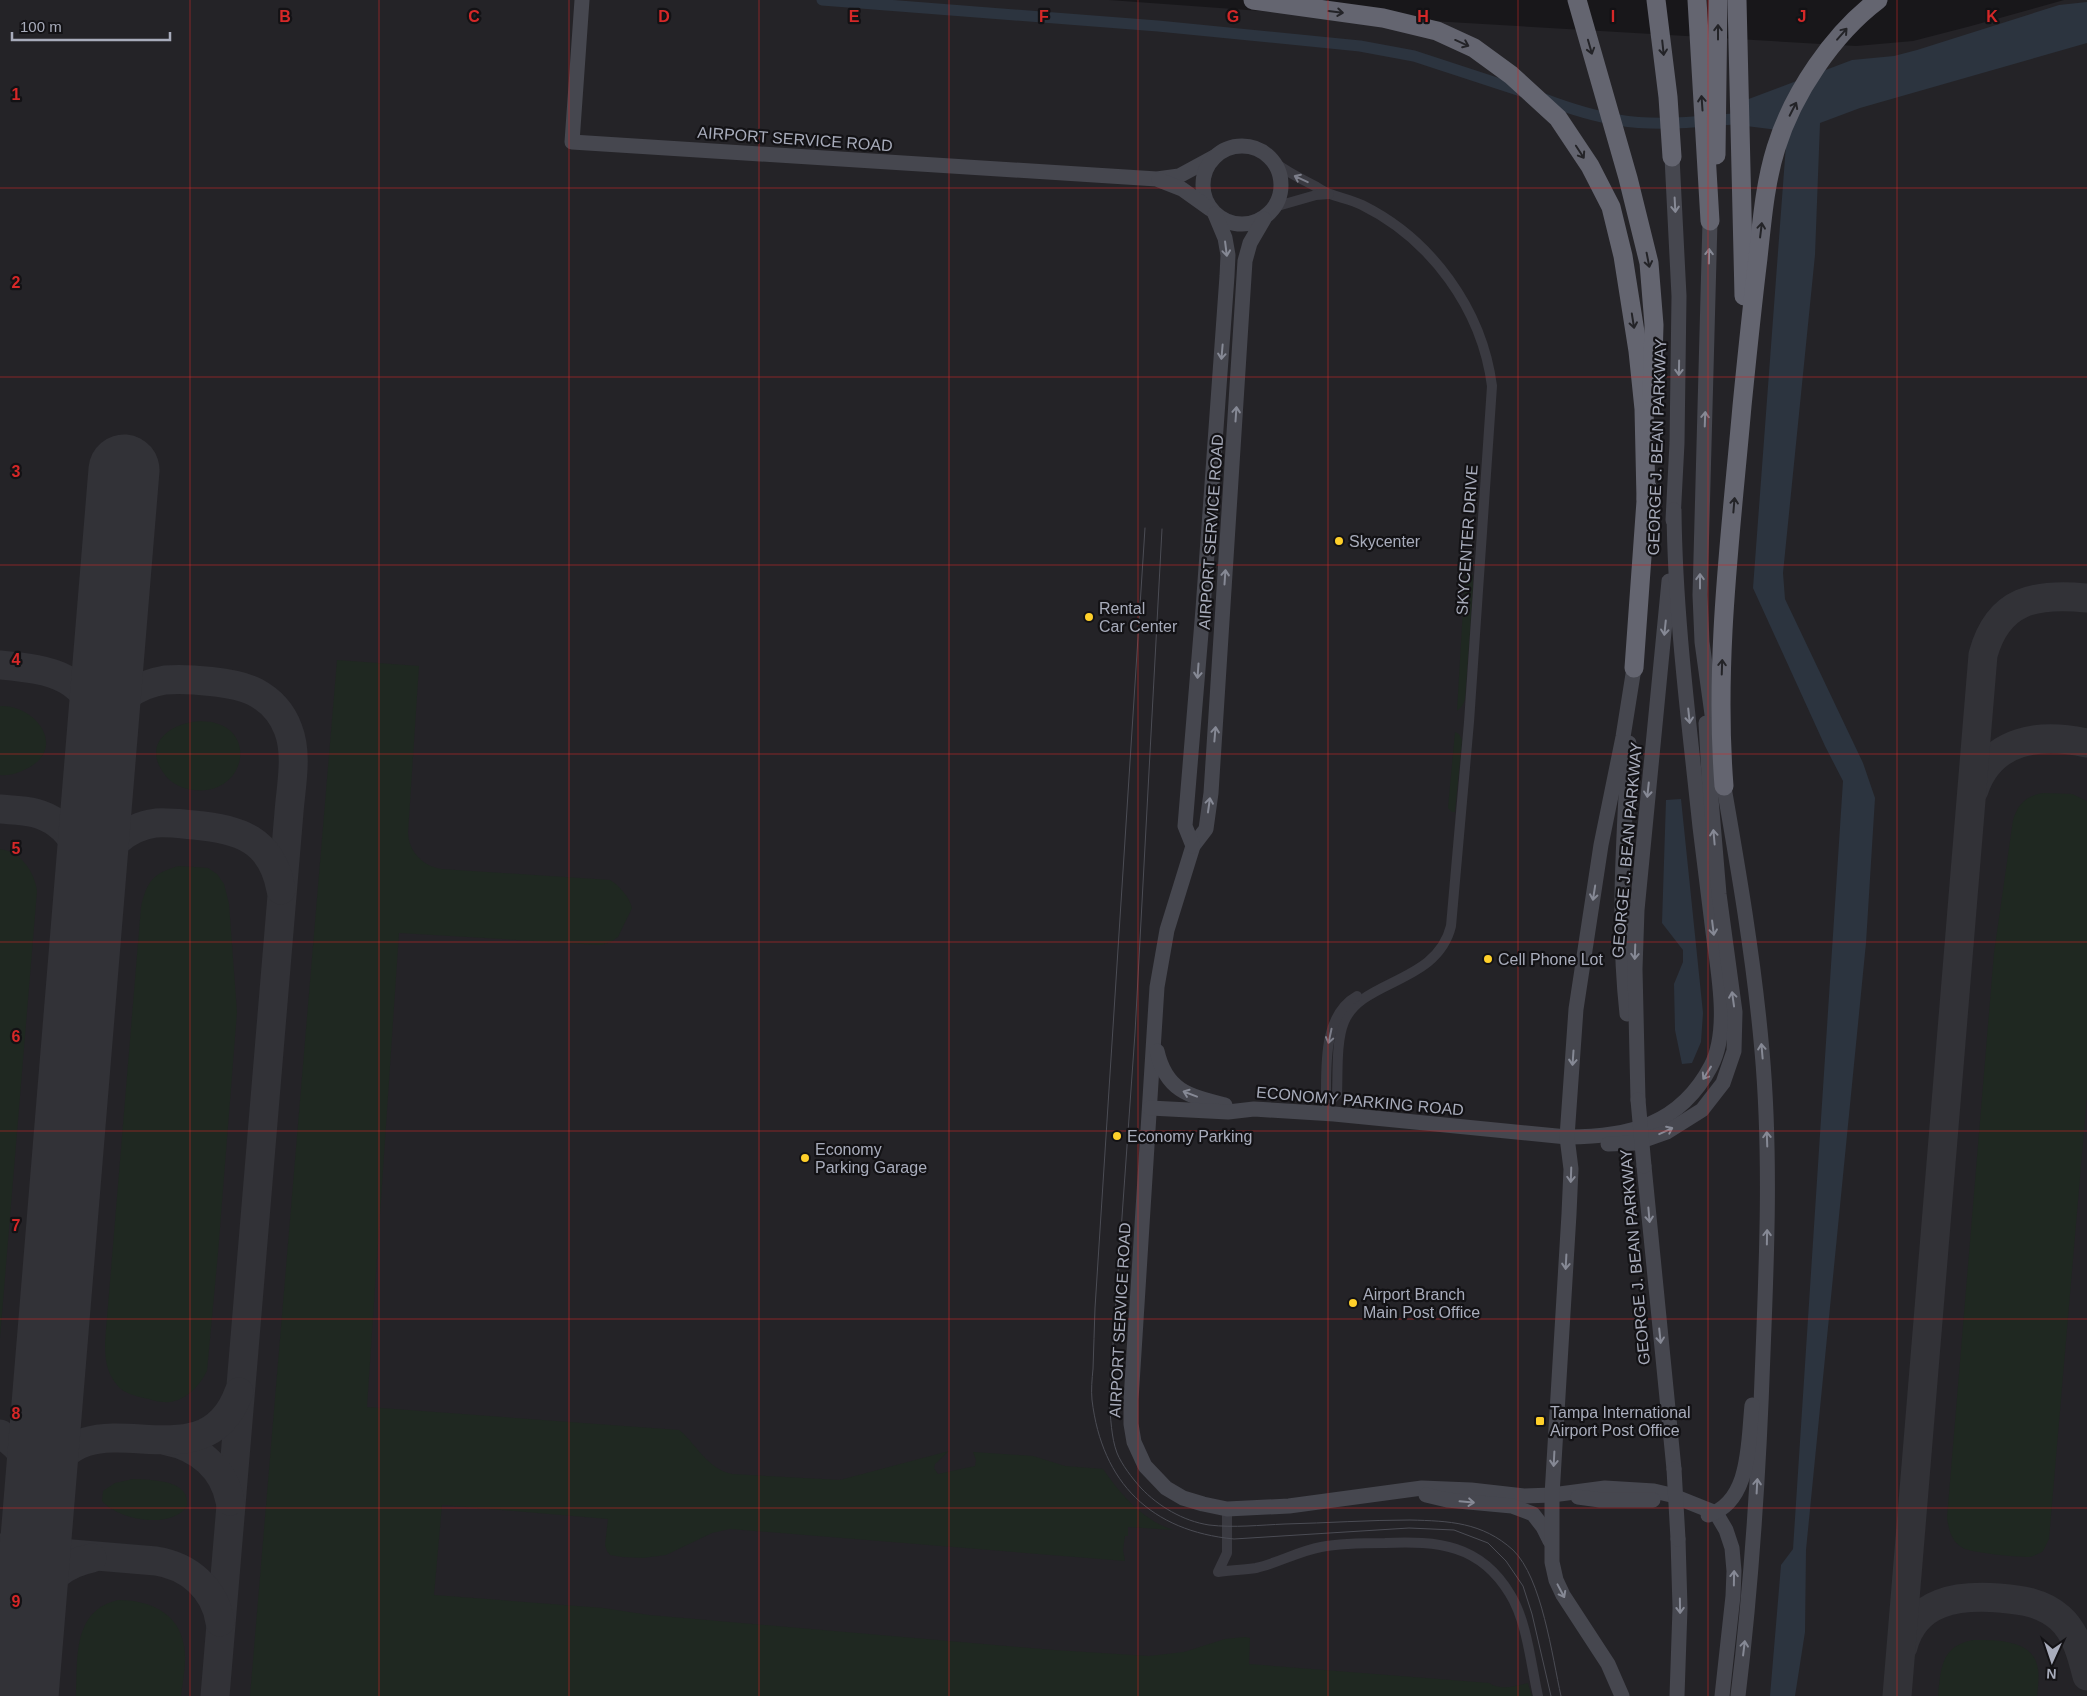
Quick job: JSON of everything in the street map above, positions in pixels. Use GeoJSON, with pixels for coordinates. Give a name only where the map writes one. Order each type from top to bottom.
{"type":"FeatureCollection","features":[{"type":"Feature","properties":{"kind":"highway"},"geometry":{"type":"LineString","coordinates":[[1253,0],[1384,18],[1437,31],[1474,48],[1511,75],[1558,118],[1590,166],[1611,207],[1623,256],[1638,351],[1643,399],[1646,499]]}},
{"type":"Feature","properties":{"kind":"highway"},"geometry":{"type":"LineString","coordinates":[[1577,0],[1628,178],[1649,263],[1654,325],[1646,499],[1634,668]]}},
{"type":"Feature","properties":{"kind":"highway"},"geometry":{"type":"LineString","coordinates":[[1656,0],[1668,98],[1672,157]]}},
{"type":"Feature","properties":{"kind":"highway"},"geometry":{"type":"LineString","coordinates":[[1697,0],[1711,151]]}},
{"type":"Feature","properties":{"kind":"highway"},"geometry":{"type":"LineString","coordinates":[[1710,221],[1711,151],[1718,0]]}},
{"type":"Feature","properties":{"kind":"highway"},"geometry":{"type":"LineString","coordinates":[[1737,0],[1738,88],[1742,160],[1744,382]]}},
{"type":"Feature","properties":{"kind":"highway"},"geometry":{"type":"LineString","coordinates":[[1724,786],[1721,722],[1725,600],[1744,382],[1765,196],[1776,146],[1812,73],[1844,31],[1878,0]]}},
{"type":"Feature","properties":{"kind":"street","name":"AIRPORT SERVICE ROAD"},"geometry":{"type":"LineString","coordinates":[[582,0],[572,142],[1157,179],[1179,176],[1214,157]]}},
{"type":"Feature","properties":{"kind":"street"},"geometry":{"type":"LineString","coordinates":[[1238,146],[1252,147],[1264,153],[1274,162],[1280,174],[1281,188],[1278,201],[1269,213],[1249,224],[1237,224],[1225,220],[1214,213],[1203,192],[1203,180],[1206,168],[1214,157],[1238,146]]}},
{"type":"Feature","properties":{"kind":"street","name":"GEORGE J. BEAN PARKWAY"},"geometry":{"type":"LineString","coordinates":[[1672,157],[1679,296],[1679,369],[1674,510],[1667,606],[1637,910],[1635,969],[1638,1100],[1674,1469],[1680,1608],[1676,1696]]}},
{"type":"Feature","properties":{"kind":"street","name":"SKYCENTER DRIVE"},"geometry":{"type":"LineString","coordinates":[[1274,162],[1288,173],[1329,194],[1354,201],[1383,216],[1404,232],[1433,259],[1452,284],[1468,310],[1484,350],[1491,377],[1491,420],[1471,702],[1452,926],[1445,944],[1434,957],[1417,964],[1352,999],[1341,1011],[1329,1039],[1327,1108]]}},
{"type":"Feature","properties":{"kind":"street","name":"AIRPORT SERVICE ROAD"},"geometry":{"type":"LineString","coordinates":[[1157,179],[1182,189],[1214,213],[1225,238],[1228,255],[1204,599],[1185,826],[1193,846]]}},
{"type":"Feature","properties":{"kind":"street","name":"SKYCENTER DRIVE"},"geometry":{"type":"LineString","coordinates":[[1269,213],[1316,195],[1329,194]]}},
{"type":"Feature","properties":{"kind":"street","name":"AIRPORT SERVICE ROAD"},"geometry":{"type":"LineString","coordinates":[[1269,213],[1250,243],[1245,261],[1211,793],[1206,829],[1193,846],[1165,938],[1158,987],[1131,1400],[1131,1424],[1134,1442],[1146,1466],[1166,1488],[1183,1498],[1227,1509],[1289,1506],[1422,1488],[1471,1490],[1524,1496],[1552,1495],[1600,1500],[1653,1500],[1668,1503],[1696,1515],[1706,1516],[1716,1513]]}},
{"type":"Feature","properties":{"kind":"street"},"geometry":{"type":"LineString","coordinates":[[1567,1137],[1600,1144],[1636,1143],[1667,1132],[1702,1110],[1723,1083],[1734,1050],[1735,1012],[1719,894],[1708,774],[1702,642],[1700,550],[1710,221]]}},
{"type":"Feature","properties":{"kind":"street"},"geometry":{"type":"LineString","coordinates":[[1567,1137],[1598,1137],[1625,1133],[1650,1124],[1667,1115],[1685,1102],[1698,1087],[1712,1065],[1720,1043],[1721,1020],[1718,974],[1701,828],[1674,558],[1674,510]]}},
{"type":"Feature","properties":{"kind":"street"},"geometry":{"type":"LineString","coordinates":[[1702,642],[1711,711],[1745,914],[1762,1051],[1768,1178],[1766,1286],[1755,1511],[1745,1639],[1738,1696]]}},
{"type":"Feature","properties":{"kind":"street"},"geometry":{"type":"LineString","coordinates":[[1634,668],[1623,854],[1622,928],[1624,987],[1638,1100]]}},
{"type":"Feature","properties":{"kind":"street"},"geometry":{"type":"LineString","coordinates":[[1622,1696],[1608,1664],[1563,1595],[1556,1580],[1551,1544],[1552,1495],[1571,1169],[1567,1137],[1576,1009],[1601,845],[1623,737],[1634,668]]}},
{"type":"Feature","properties":{"kind":"street"},"geometry":{"type":"LineString","coordinates":[[1154,1038],[1165,1076],[1177,1089],[1218,1103],[1254,1109]]}},
{"type":"Feature","properties":{"kind":"street","name":"ECONOMY PARKING ROAD"},"geometry":{"type":"LineString","coordinates":[[1150,1108],[1228,1112],[1254,1109],[1327,1108],[1567,1137]]}},
{"type":"Feature","properties":{"kind":"street"},"geometry":{"type":"LineString","coordinates":[[1722,1696],[1734,1571],[1732,1548],[1726,1530],[1716,1513],[1730,1503],[1738,1490],[1744,1469],[1766,1286]]}},
{"type":"Feature","properties":{"kind":"street"},"geometry":{"type":"LineString","coordinates":[[1402,1490],[1447,1500],[1512,1506],[1533,1514],[1543,1527],[1551,1544]]}},
{"type":"Feature","properties":{"kind":"street"},"geometry":{"type":"LineString","coordinates":[[1227,1509],[1226,1553],[1218,1572],[1256,1568],[1320,1547],[1367,1543],[1438,1543],[1463,1551],[1478,1560],[1496,1576],[1511,1595],[1521,1621],[1538,1696]]}},
{"type":"Feature","properties":{"kind":"shaded area"},"geometry":{"type":"Polygon","coordinates":[[[0,0],[1109,0],[1261,11],[1856,46],[1913,41],[2064,0],[2087,0],[2087,1696],[0,1696],[0,0]]]}},
{"type":"Feature","properties":{"kind":"shaded area"},"geometry":{"type":"Polygon","coordinates":[[[1465,575],[1473,575],[1473,589],[1465,700],[1457,711],[1465,575]]]}},
{"type":"Feature","properties":{"kind":"shaded area"},"geometry":{"type":"Polygon","coordinates":[[[337,660],[419,666],[408,833],[411,846],[418,857],[428,865],[441,869],[610,880],[624,892],[632,908],[618,937],[611,942],[601,945],[399,933],[367,1407],[679,1430],[711,1464],[724,1472],[732,1474],[840,1480],[949,1451],[935,1464],[934,1468],[938,1474],[975,1466],[976,1460],[973,1452],[1033,1456],[1065,1466],[1103,1469],[1117,1488],[1142,1513],[1162,1526],[1173,1530],[1128,1527],[1128,1536],[1125,1536],[1123,1550],[1125,1561],[730,1529],[712,1533],[666,1555],[643,1558],[610,1555],[605,1545],[608,1519],[442,1505],[434,1595],[603,1608],[649,1615],[1054,1650],[1149,1656],[1184,1652],[1225,1639],[1245,1637],[1250,1638],[1249,1664],[1489,1683],[1498,1687],[1528,1683],[1532,1696],[250,1696],[337,660]]]}},
{"type":"Feature","properties":{"kind":"shaded area"},"geometry":{"type":"Polygon","coordinates":[[[0,706],[26,713],[36,720],[43,730],[46,740],[45,751],[38,761],[26,769],[7,775],[0,775],[0,706]]]}},
{"type":"Feature","properties":{"kind":"shaded area"},"geometry":{"type":"Polygon","coordinates":[[[200,721],[213,722],[228,729],[237,739],[240,751],[239,763],[234,774],[224,784],[211,789],[186,789],[178,786],[165,775],[158,764],[156,754],[162,737],[169,731],[178,726],[200,721]]]}},
{"type":"Feature","properties":{"kind":"shaded area"},"geometry":{"type":"Polygon","coordinates":[[[1455,732],[1459,734],[1462,740],[1455,812],[1452,812],[1448,808],[1455,732]]]}},
{"type":"Feature","properties":{"kind":"shaded area"},"geometry":{"type":"Polygon","coordinates":[[[2043,793],[2072,794],[2087,801],[2087,1096],[2049,1539],[2043,1551],[2029,1557],[1985,1553],[1963,1548],[1953,1539],[1947,1518],[1994,953],[2013,820],[2020,805],[2032,796],[2043,793]]]}},
{"type":"Feature","properties":{"kind":"shaded area"},"geometry":{"type":"Polygon","coordinates":[[[0,849],[20,858],[30,870],[37,891],[0,1338],[0,849]]]}},
{"type":"Feature","properties":{"kind":"shaded area"},"geometry":{"type":"Polygon","coordinates":[[[179,866],[208,868],[217,874],[224,884],[229,904],[237,1012],[207,1371],[200,1383],[190,1393],[177,1400],[163,1402],[133,1395],[120,1388],[108,1370],[105,1342],[141,907],[152,879],[163,872],[179,866]]]}},
{"type":"Feature","properties":{"kind":"shaded area"},"geometry":{"type":"Polygon","coordinates":[[[133,1479],[159,1481],[176,1486],[187,1497],[187,1506],[180,1513],[170,1518],[145,1520],[120,1513],[102,1501],[103,1491],[115,1483],[133,1479]]]}},
{"type":"Feature","properties":{"kind":"shaded area"},"geometry":{"type":"Polygon","coordinates":[[[118,1600],[140,1602],[151,1606],[160,1610],[176,1624],[181,1634],[185,1652],[181,1696],[76,1696],[78,1652],[80,1638],[85,1625],[92,1614],[103,1606],[118,1600]]]}},
{"type":"Feature","properties":{"kind":"shaded area"},"geometry":{"type":"Polygon","coordinates":[[[1973,1640],[2001,1641],[2027,1650],[2033,1656],[2038,1669],[2037,1696],[1938,1696],[1942,1668],[1949,1653],[1954,1647],[1973,1640]]]}},
{"type":"Feature","properties":{"kind":"water"},"geometry":{"type":"Polygon","coordinates":[[[2087,2],[2087,43],[1860,108],[1820,123],[1815,255],[1783,573],[1785,599],[1863,763],[1875,798],[1866,943],[1806,1550],[1805,1632],[1795,1696],[1770,1696],[1781,1565],[1793,1549],[1843,781],[1825,746],[1753,588],[1787,131],[1738,125],[1746,100],[1852,60],[1894,56],[2059,5],[2087,2]]]}},
{"type":"Feature","properties":{"kind":"water"},"geometry":{"type":"Polygon","coordinates":[[[1681,799],[1703,1013],[1701,1042],[1692,1063],[1682,1064],[1675,1030],[1674,984],[1683,962],[1683,950],[1662,923],[1666,800],[1681,799]]]}},
{"type":"Feature","properties":{"kind":"waterway"},"geometry":{"type":"LineString","coordinates":[[822,0],[1158,26],[1360,46],[1414,56],[1524,92]]}},
{"type":"Feature","properties":{"kind":"waterway"},"geometry":{"type":"LineString","coordinates":[[1544,99],[1589,114],[1634,122],[1682,123],[1745,118]]}},
{"type":"Feature","properties":{"kind":"taxiway"},"geometry":{"type":"LineString","coordinates":[[1897,1696],[1983,655],[1998,622],[2009,611],[2036,599],[2051,597],[2087,598]]}},
{"type":"Feature","properties":{"kind":"taxiway"},"geometry":{"type":"LineString","coordinates":[[0,665],[52,673],[66,679],[88,699],[103,734]]}},
{"type":"Feature","properties":{"kind":"taxiway"},"geometry":{"type":"LineString","coordinates":[[103,734],[114,709],[126,696],[135,690],[165,680],[198,680],[224,683],[247,689],[266,699],[279,712],[285,723],[293,749],[292,781],[215,1696]]}},
{"type":"Feature","properties":{"kind":"taxiway"},"geometry":{"type":"LineString","coordinates":[[1974,790],[1982,773],[1992,759],[2020,743],[2052,739],[2087,743]]}},
{"type":"Feature","properties":{"kind":"taxiway"},"geometry":{"type":"LineString","coordinates":[[0,809],[35,813],[58,824],[75,843],[81,854],[87,879],[87,892]]}},
{"type":"Feature","properties":{"kind":"taxiway"},"geometry":{"type":"LineString","coordinates":[[84,984],[95,875],[110,848],[118,840],[135,829],[156,823],[170,823],[210,827],[239,834],[261,848],[270,859],[277,873],[281,890]]}},
{"type":"Feature","properties":{"kind":"taxiway"},"geometry":{"type":"LineString","coordinates":[[38,1543],[44,1490],[46,1483],[63,1455],[87,1442],[114,1438],[171,1440],[198,1435],[222,1421],[239,1392]]}},
{"type":"Feature","properties":{"kind":"taxiway"},"geometry":{"type":"LineString","coordinates":[[0,1434],[17,1448],[29,1464],[35,1484],[36,1505]]}},
{"type":"Feature","properties":{"kind":"taxiway"},"geometry":{"type":"LineString","coordinates":[[167,1441],[190,1448],[208,1461],[222,1479],[230,1501]]}},
{"type":"Feature","properties":{"kind":"taxiway"},"geometry":{"type":"LineString","coordinates":[[0,1548],[156,1561],[168,1564],[179,1568],[198,1581],[213,1599],[220,1622]]}},
{"type":"Feature","properties":{"kind":"taxiway"},"geometry":{"type":"LineString","coordinates":[[25,1696],[30,1632],[34,1612],[42,1593],[53,1578],[70,1566],[92,1558]]}},
{"type":"Feature","properties":{"kind":"taxiway"},"geometry":{"type":"LineString","coordinates":[[0,1560],[18,1582],[26,1608],[26,1626]]}},
{"type":"Feature","properties":{"kind":"taxiway"},"geometry":{"type":"LineString","coordinates":[[1903,1647],[1909,1631],[1917,1619],[1928,1610],[1940,1604],[1954,1600],[1984,1597],[2015,1600],[2046,1608],[2066,1624],[2078,1645],[2087,1676]]}},
{"type":"Feature","properties":{"kind":"runway"},"geometry":{"type":"LineString","coordinates":[[23,1696],[124,470]]}},
{"type":"Feature","properties":{"kind":"tram line"},"geometry":{"type":"LineString","coordinates":[[1145,528],[1095,1308],[1092,1400],[1098,1429],[1107,1456],[1119,1478],[1136,1498],[1155,1513],[1178,1526],[1204,1534],[1234,1539],[1409,1528],[1454,1530],[1488,1543],[1506,1561],[1523,1586],[1532,1614],[1551,1696]]}},
{"type":"Feature","properties":{"kind":"tram line"},"geometry":{"type":"LineString","coordinates":[[1162,529],[1135,1033],[1109,1401],[1112,1434],[1117,1453],[1131,1476],[1148,1495],[1172,1512],[1199,1523],[1237,1526],[1424,1520],[1464,1525],[1477,1528],[1489,1534],[1513,1550],[1523,1563],[1531,1579],[1539,1598],[1550,1640],[1561,1696]]}},
{"type":"Feature","properties":{"kind":"place","name":"Skycenter"},"geometry":{"type":"Point","coordinates":[1339,541]}},
{"type":"Feature","properties":{"kind":"place","name":"Rental Car Center"},"geometry":{"type":"Point","coordinates":[1089,617]}},
{"type":"Feature","properties":{"kind":"place","name":"Cell Phone Lot"},"geometry":{"type":"Point","coordinates":[1488,959]}},
{"type":"Feature","properties":{"kind":"place","name":"Economy Parking"},"geometry":{"type":"Point","coordinates":[1117,1136]}},
{"type":"Feature","properties":{"kind":"place","name":"Economy Parking Garage"},"geometry":{"type":"Point","coordinates":[805,1158]}},
{"type":"Feature","properties":{"kind":"place","name":"Airport Branch Main Post Office"},"geometry":{"type":"Point","coordinates":[1353,1303]}},
{"type":"Feature","properties":{"kind":"place","name":"Tampa International Airport Post Office"},"geometry":{"type":"Point","coordinates":[1540,1421]}}]}
